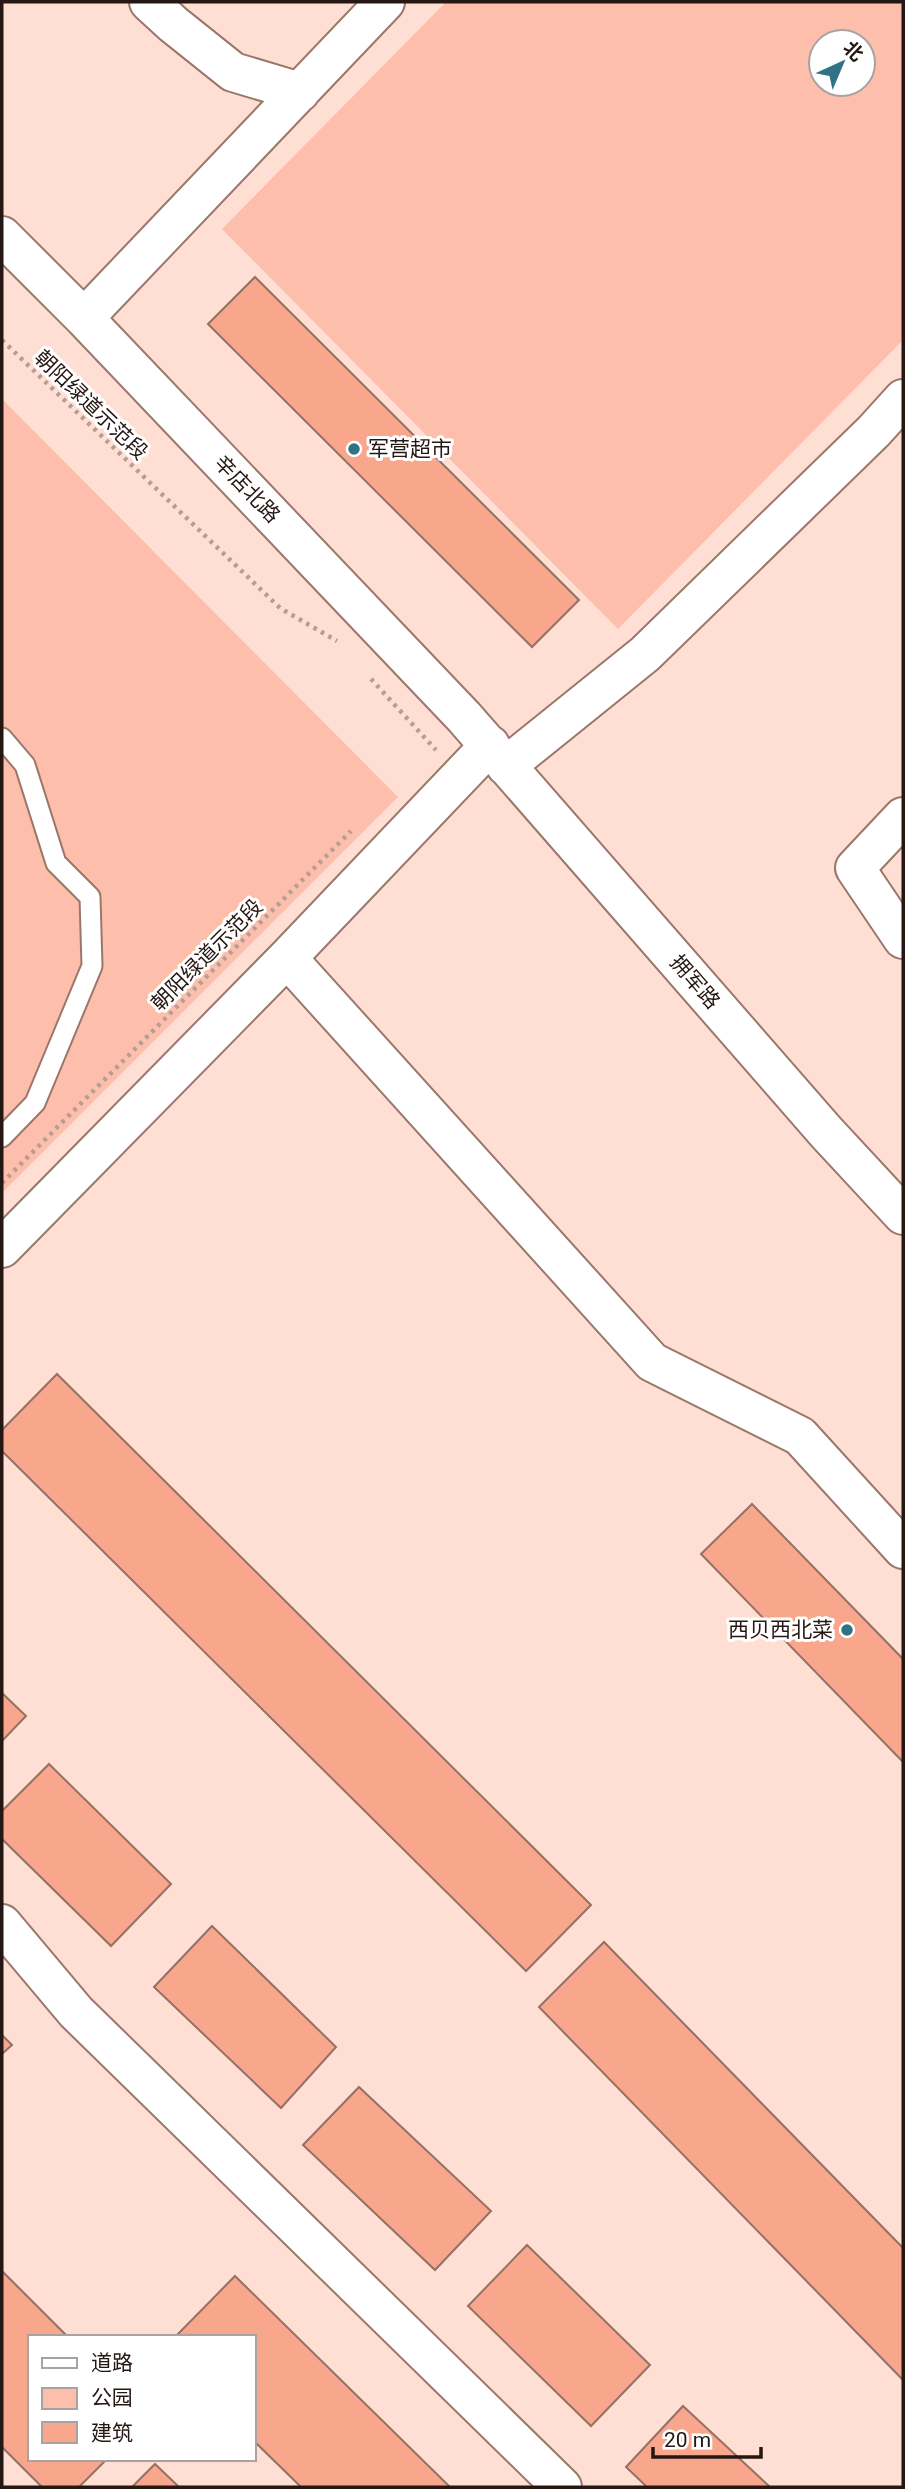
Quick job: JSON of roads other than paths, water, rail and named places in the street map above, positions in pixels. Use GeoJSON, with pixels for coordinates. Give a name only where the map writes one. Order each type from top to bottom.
{"type":"FeatureCollection","features":[{"type":"Feature","properties":{"kind":"street"},"geometry":{"type":"LineString","coordinates":[[149,2],[233,72],[300,92]]}},
{"type":"Feature","properties":{"kind":"street"},"geometry":{"type":"LineString","coordinates":[[349,40],[350,2]]}},
{"type":"Feature","properties":{"kind":"street"},"geometry":{"type":"LineString","coordinates":[[84,318],[385,2]]}},
{"type":"Feature","properties":{"kind":"street","name":"辛店北路"},"geometry":{"type":"LineString","coordinates":[[2,236],[84,318],[498,756]]}},
{"type":"Feature","properties":{"kind":"street"},"geometry":{"type":"LineString","coordinates":[[2,1248],[287,958],[461,776],[498,756],[645,654],[874,431],[903,399]]}},
{"type":"Feature","properties":{"kind":"street","name":"拥军路"},"geometry":{"type":"LineString","coordinates":[[498,756],[826,1132],[903,1215]]}},
{"type":"Feature","properties":{"kind":"street"},"geometry":{"type":"LineString","coordinates":[[903,817],[855,868],[903,939]]}},
{"type":"Feature","properties":{"kind":"street"},"geometry":{"type":"LineString","coordinates":[[287,958],[652,1362],[800,1436],[903,1549]]}},
{"type":"Feature","properties":{"kind":"street"},"geometry":{"type":"LineString","coordinates":[[2,1924],[76,2012],[562,2487]]}},
{"type":"Feature","properties":{"kind":"lane"},"geometry":{"type":"LineString","coordinates":[[2,738],[25,765],[56,863],[90,897],[92,966],[35,1103],[2,1137]]}},
{"type":"Feature","properties":{"kind":"place","name":"军营超市"},"geometry":{"type":"Point","coordinates":[354,449]}},
{"type":"Feature","properties":{"kind":"place","name":"西贝西北菜"},"geometry":{"type":"Point","coordinates":[847,1630]}}]}
